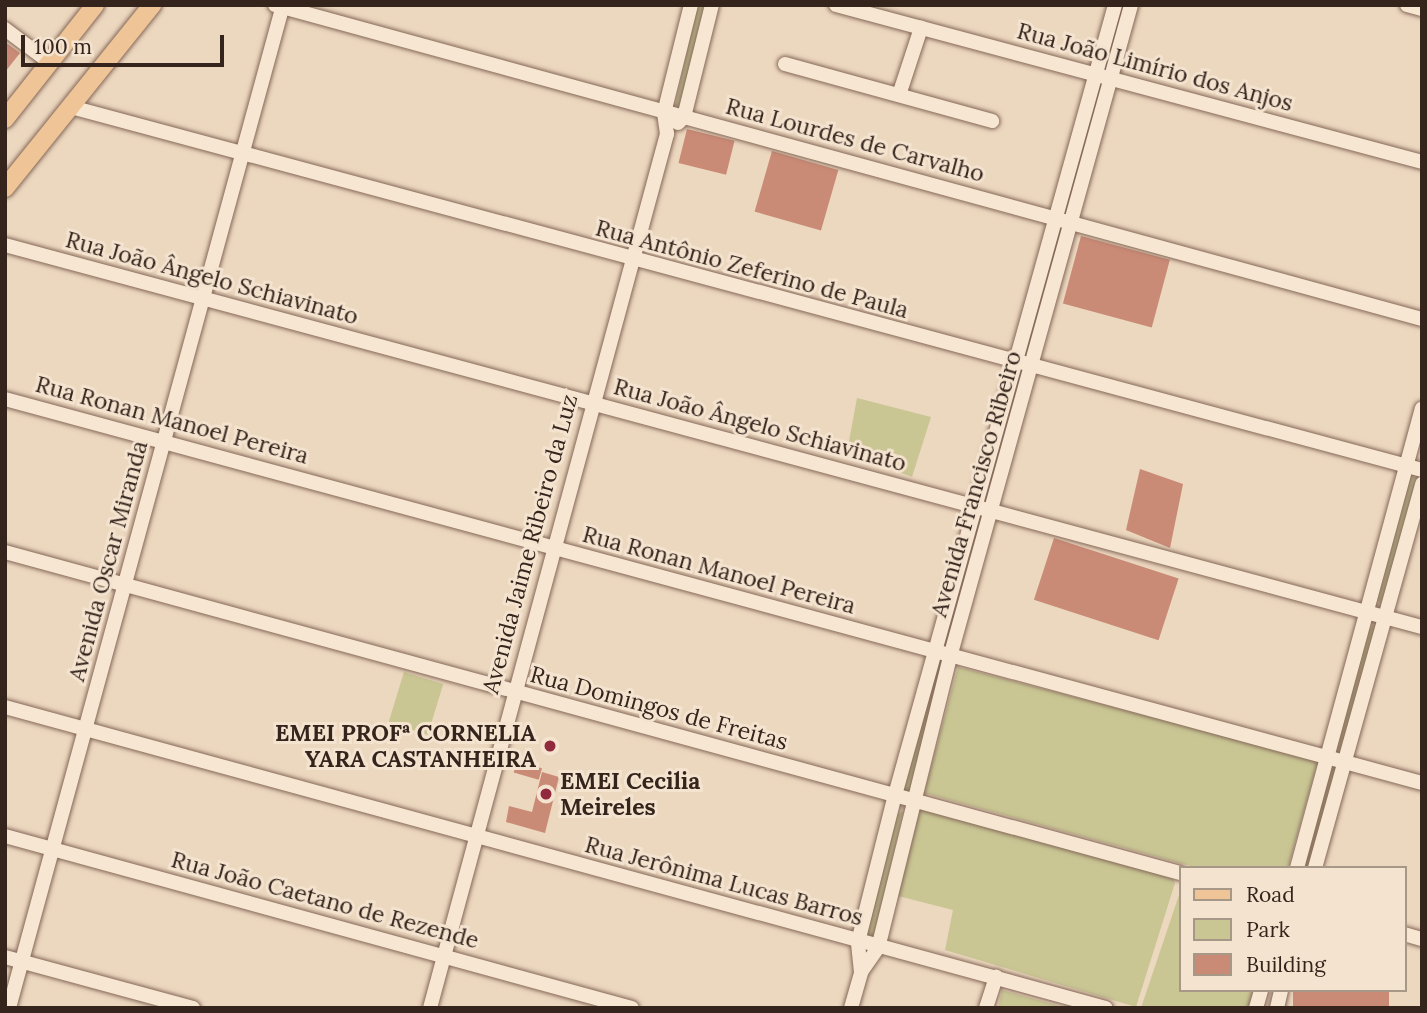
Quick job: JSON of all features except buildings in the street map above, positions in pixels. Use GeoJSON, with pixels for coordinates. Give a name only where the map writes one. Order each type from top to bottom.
{"type":"FeatureCollection","features":[{"type":"Feature","properties":{"kind":"main road"},"geometry":{"type":"LineString","coordinates":[[5,119],[95,5]]}},
{"type":"Feature","properties":{"kind":"main road"},"geometry":{"type":"LineString","coordinates":[[5,188],[152,5]]}},
{"type":"Feature","properties":{"kind":"street","name":"Avenida Jaime Ribeiro da Luz"},"geometry":{"type":"LineString","coordinates":[[430,1008],[591,403],[667,134],[664,113],[691,5]]}},
{"type":"Feature","properties":{"kind":"street"},"geometry":{"type":"LineString","coordinates":[[684,117],[712,5]]}},
{"type":"Feature","properties":{"kind":"street","name":"Rua João Limírio dos Anjos"},"geometry":{"type":"LineString","coordinates":[[836,5],[1422,162]]}},
{"type":"Feature","properties":{"kind":"street","name":"Avenida Francisco Ribeiro"},"geometry":{"type":"LineString","coordinates":[[861,972],[858,942],[895,795],[990,510],[1074,223],[1104,77],[1115,5]]}},
{"type":"Feature","properties":{"kind":"street","name":"Avenida Francisco Ribeiro"},"geometry":{"type":"LineString","coordinates":[[851,1008],[861,972],[878,948],[914,800],[975,506],[1014,364],[1058,218],[1104,77],[1131,5]]}},
{"type":"Feature","properties":{"kind":"street"},"geometry":{"type":"LineString","coordinates":[[1407,5],[1422,9]]}},
{"type":"Feature","properties":{"kind":"street","name":"Rua Lourdes de Carvalho"},"geometry":{"type":"LineString","coordinates":[[280,6],[1422,319]]}},
{"type":"Feature","properties":{"kind":"street","name":"Avenida Oscar Miranda"},"geometry":{"type":"LineString","coordinates":[[9,1008],[127,586],[280,6]]}},
{"type":"Feature","properties":{"kind":"street"},"geometry":{"type":"LineString","coordinates":[[899,95],[920,28]]}},
{"type":"Feature","properties":{"kind":"street"},"geometry":{"type":"LineString","coordinates":[[5,29],[49,62]]}},
{"type":"Feature","properties":{"kind":"street"},"geometry":{"type":"LineString","coordinates":[[785,64],[992,121]]}},
{"type":"Feature","properties":{"kind":"street","name":"Rua Antônio Zeferino de Paula"},"geometry":{"type":"LineString","coordinates":[[71,107],[1014,364],[1422,470]]}},
{"type":"Feature","properties":{"kind":"street","name":"Avenida Jaime Ribeiro da Luz"},"geometry":{"type":"LineString","coordinates":[[667,134],[684,117]]}},
{"type":"Feature","properties":{"kind":"street","name":"Rua João Ângelo Schiavinato"},"geometry":{"type":"LineString","coordinates":[[5,245],[1422,627]]}},
{"type":"Feature","properties":{"kind":"street","name":"Rua Ronan Manoel Pereira"},"geometry":{"type":"LineString","coordinates":[[5,399],[164,440],[943,656],[1329,756],[1422,783]]}},
{"type":"Feature","properties":{"kind":"street"},"geometry":{"type":"LineString","coordinates":[[1298,866],[1422,409]]}},
{"type":"Feature","properties":{"kind":"street"},"geometry":{"type":"LineString","coordinates":[[1316,866],[1422,484]]}},
{"type":"Feature","properties":{"kind":"street","name":"Rua Domingos de Freitas"},"geometry":{"type":"LineString","coordinates":[[5,552],[1178,872]]}},
{"type":"Feature","properties":{"kind":"street","name":"Rua Jerônima Lucas Barros"},"geometry":{"type":"LineString","coordinates":[[5,707],[878,948],[1107,1008]]}},
{"type":"Feature","properties":{"kind":"street","name":"Rua João Caetano de Rezende"},"geometry":{"type":"LineString","coordinates":[[5,836],[632,1008]]}},
{"type":"Feature","properties":{"kind":"street"},"geometry":{"type":"LineString","coordinates":[[874,877],[894,881]]}},
{"type":"Feature","properties":{"kind":"street"},"geometry":{"type":"LineString","coordinates":[[5,957],[193,1008]]}},
{"type":"Feature","properties":{"kind":"street"},"geometry":{"type":"LineString","coordinates":[[986,1008],[996,978]]}},
{"type":"Feature","properties":{"kind":"green space"},"geometry":{"type":"Polygon","coordinates":[[[697,5],[708,5],[682,103],[675,107],[697,5]]]}},
{"type":"Feature","properties":{"kind":"green space"},"geometry":{"type":"Polygon","coordinates":[[[857,398],[931,417],[912,477],[847,452],[857,398]]]}},
{"type":"Feature","properties":{"kind":"green space"},"geometry":{"type":"Polygon","coordinates":[[[1415,477],[1417,480],[1381,605],[1376,598],[1410,478],[1415,477]]]}},
{"type":"Feature","properties":{"kind":"green space"},"geometry":{"type":"Polygon","coordinates":[[[1375,625],[1378,628],[1341,753],[1337,746],[1368,629],[1375,625]]]}},
{"type":"Feature","properties":{"kind":"green space"},"geometry":{"type":"Polygon","coordinates":[[[958,667],[1318,760],[1289,866],[1191,866],[924,793],[958,667]]]}},
{"type":"Feature","properties":{"kind":"green space"},"geometry":{"type":"Polygon","coordinates":[[[941,668],[914,791],[907,795],[903,789],[936,669],[941,668]]]}},
{"type":"Feature","properties":{"kind":"green space"},"geometry":{"type":"Polygon","coordinates":[[[404,672],[443,684],[428,735],[389,723],[404,672]]]}},
{"type":"Feature","properties":{"kind":"green space"},"geometry":{"type":"Polygon","coordinates":[[[1336,766],[1315,866],[1304,866],[1331,767],[1336,766]]]}},
{"type":"Feature","properties":{"kind":"green space"},"geometry":{"type":"Polygon","coordinates":[[[920,808],[1172,876],[1175,883],[1136,1007],[945,950],[953,910],[898,896],[920,808]]]}},
{"type":"Feature","properties":{"kind":"green space"},"geometry":{"type":"Polygon","coordinates":[[[903,811],[874,938],[866,936],[896,815],[903,811]]]}},
{"type":"Feature","properties":{"kind":"green space"},"geometry":{"type":"Polygon","coordinates":[[[1178,898],[1178,992],[1253,992],[1249,1008],[1141,1008],[1178,898]]]}},
{"type":"Feature","properties":{"kind":"green space"},"geometry":{"type":"Polygon","coordinates":[[[1002,990],[1067,1008],[998,1008],[1002,990]]]}},
{"type":"Feature","properties":{"kind":"place","name":"EMEI PROFª CORNELIA YARA CASTANHEIRA"},"geometry":{"type":"Point","coordinates":[550,746]}},
{"type":"Feature","properties":{"kind":"place","name":"EMEI Cecilia Meireles"},"geometry":{"type":"Point","coordinates":[546,794]}}]}
